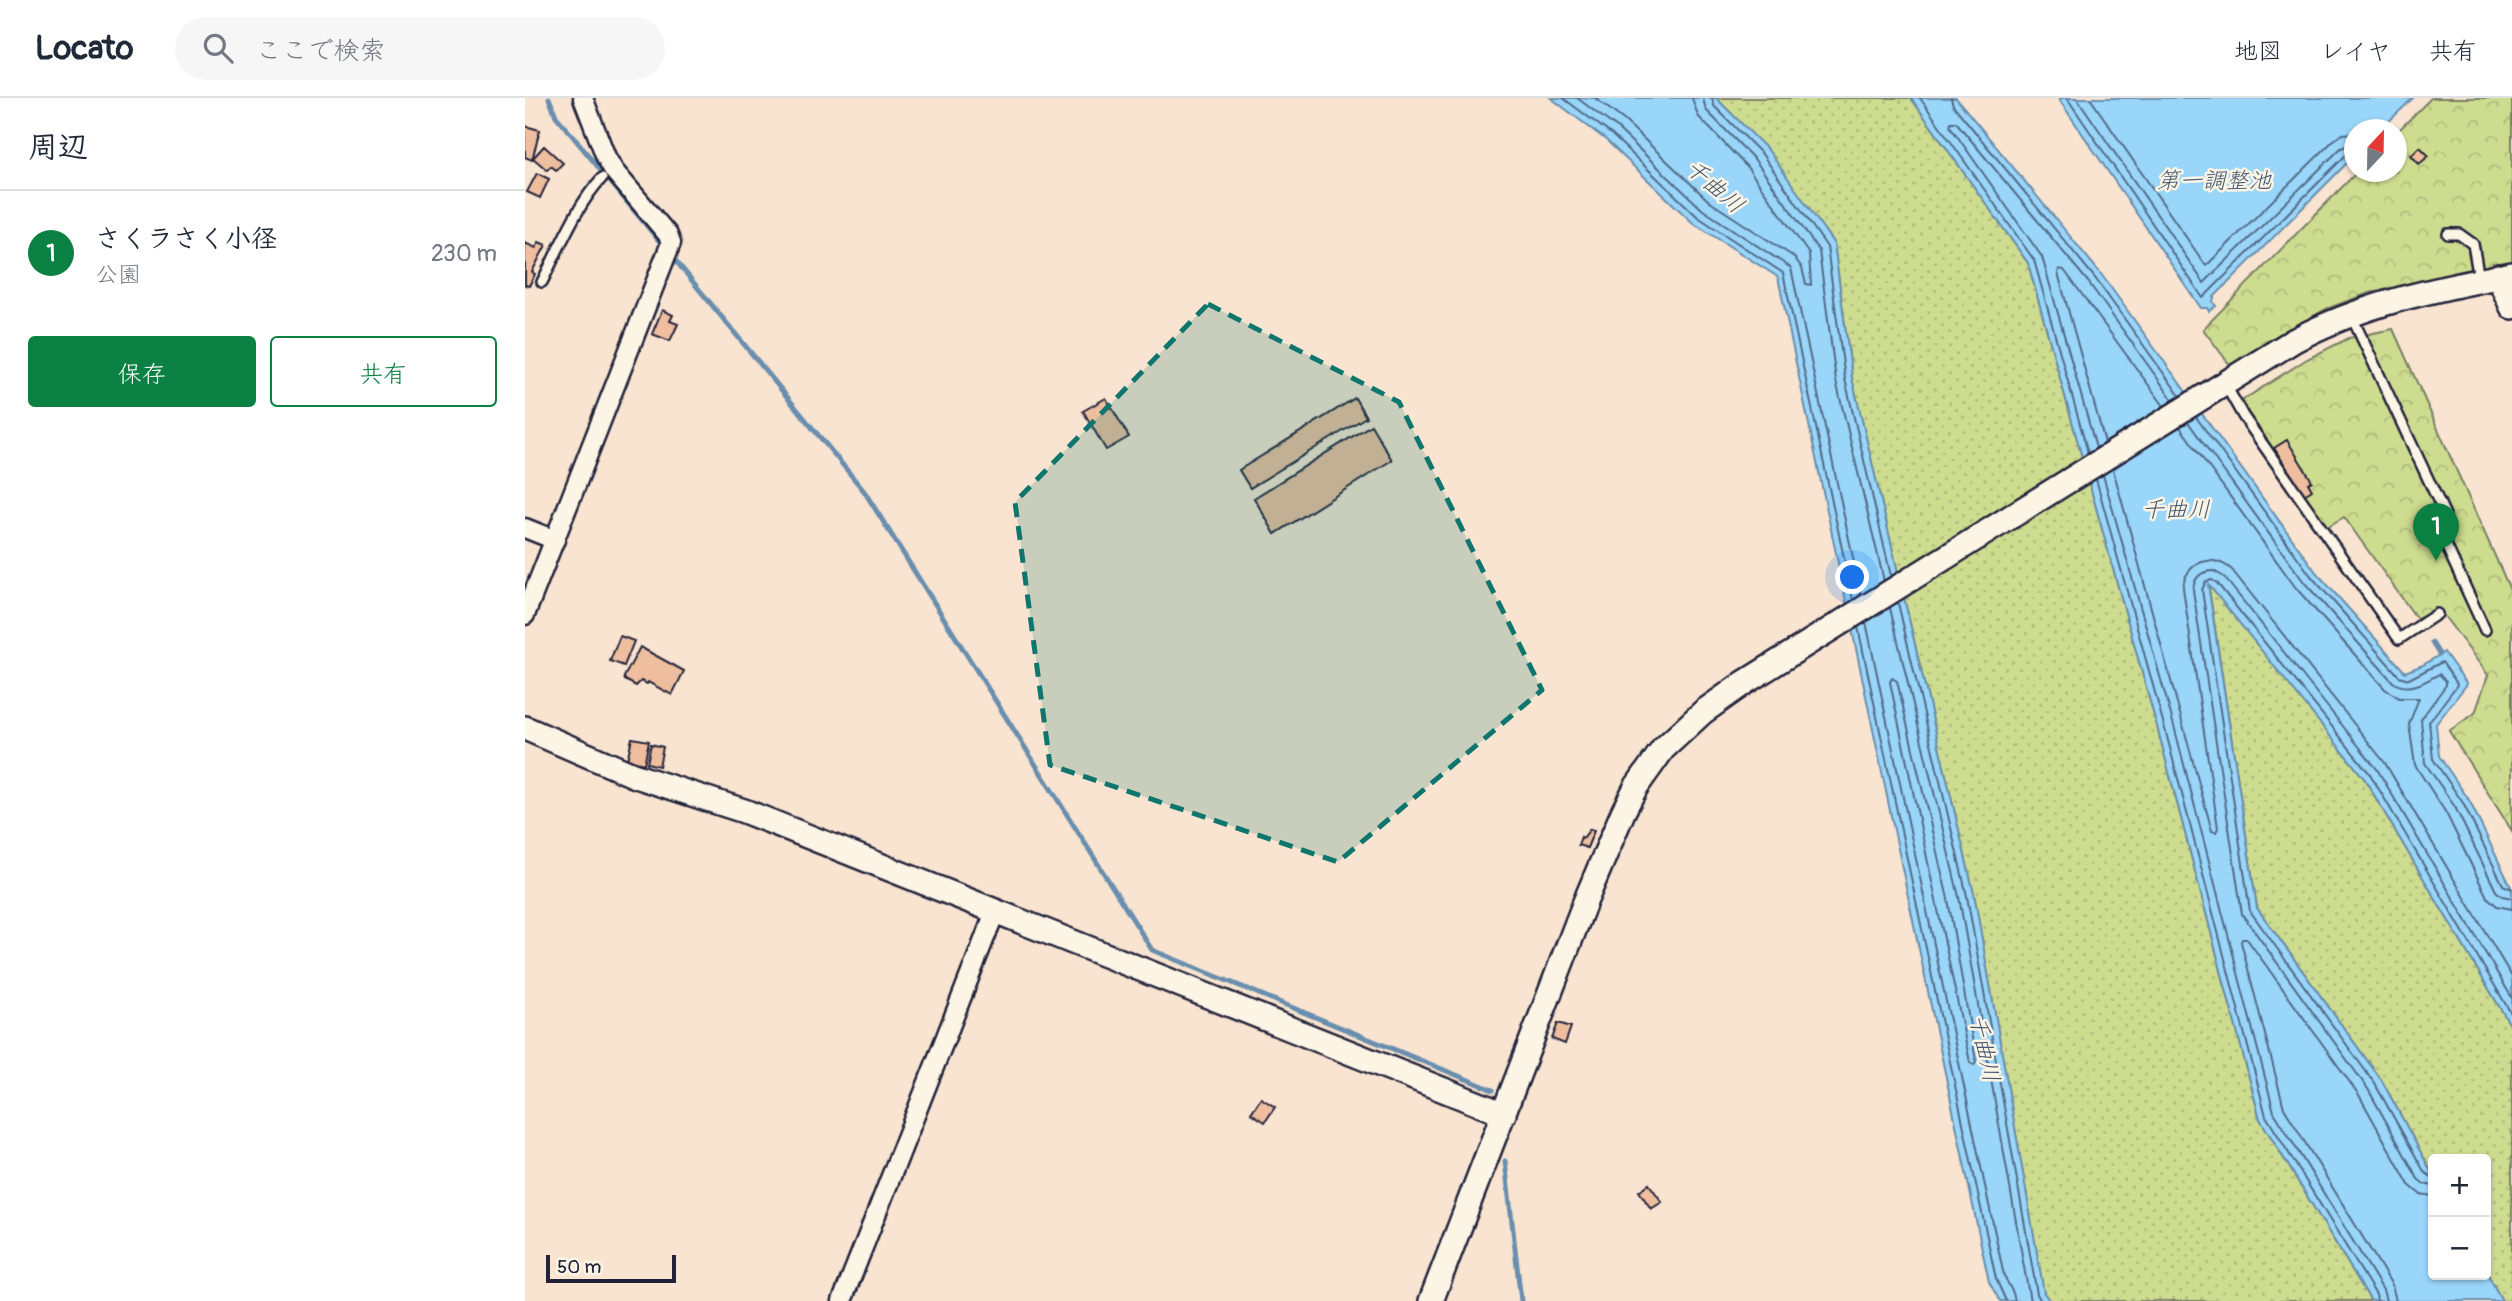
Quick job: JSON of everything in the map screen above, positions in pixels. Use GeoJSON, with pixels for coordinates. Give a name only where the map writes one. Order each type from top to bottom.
{"type":"FeatureCollection","features":[{"type":"Feature","properties":{"kind":"street"},"geometry":{"type":"LineString","coordinates":[[525,615],[671,239],[608,174],[606,157],[583,98]]}},
{"type":"Feature","properties":{"kind":"street"},"geometry":{"type":"LineString","coordinates":[[1431,1301],[1585,902],[1636,787],[1663,749],[1683,729],[1719,700],[1761,673],[2293,341],[2350,313],[2381,303],[2497,276],[2512,307]]}},
{"type":"Feature","properties":{"kind":"street"},"geometry":{"type":"LineString","coordinates":[[525,528],[555,540]]}},
{"type":"Feature","properties":{"kind":"street"},"geometry":{"type":"LineString","coordinates":[[525,728],[633,775],[744,811],[1504,1114]]}},
{"type":"Feature","properties":{"kind":"street"},"geometry":{"type":"LineString","coordinates":[[842,1301],[995,912]]}},
{"type":"Feature","properties":{"kind":"lane"},"geometry":{"type":"LineString","coordinates":[[542,282],[571,225],[608,174]]}},
{"type":"Feature","properties":{"kind":"lane"},"geometry":{"type":"LineString","coordinates":[[2448,233],[2459,233],[2473,244],[2497,276]]}},
{"type":"Feature","properties":{"kind":"lane"},"geometry":{"type":"LineString","coordinates":[[2350,313],[2445,515],[2439,530],[2485,630]]}},
{"type":"Feature","properties":{"kind":"lane"},"geometry":{"type":"LineString","coordinates":[[2220,385],[2399,639],[2437,614]]}},
{"type":"Feature","properties":{"kind":"highlighted area"},"geometry":{"type":"Polygon","coordinates":[[[1208,304],[1399,402],[1542,690],[1338,862],[1050,765],[1015,502],[1208,304]]]}},
{"type":"Feature","properties":{"kind":"green space"},"geometry":{"type":"Polygon","coordinates":[[[1716,98],[1911,98],[2028,263],[2158,730],[2260,1119],[2371,1301],[2050,1301],[2044,1294],[1974,894],[1852,378],[1834,244],[1767,150],[1716,98]]]}},
{"type":"Feature","properties":{"kind":"green space"},"geometry":{"type":"Polygon","coordinates":[[[2431,98],[2512,98],[2512,265],[2369,293],[2326,309],[2230,365],[2203,329],[2347,182],[2407,182],[2407,122],[2431,98]]]}},
{"type":"Feature","properties":{"kind":"green space"},"geometry":{"type":"Polygon","coordinates":[[[2393,329],[2512,594],[2512,831],[2449,731],[2475,713],[2488,675],[2439,609],[2417,619],[2344,517],[2325,528],[2244,406],[2243,400],[2307,359],[2349,338],[2393,329]]]}},
{"type":"Feature","properties":{"kind":"green space"},"geometry":{"type":"Polygon","coordinates":[[[2208,582],[2364,778],[2512,1028],[2512,1301],[2502,1301],[2491,1280],[2491,1154],[2428,1154],[2428,1166],[2382,1081],[2257,908],[2208,582]]]}},
{"type":"Feature","properties":{"kind":"water","name":"千曲川"},"geometry":{"type":"Polygon","coordinates":[[[1551,98],[1716,98],[1768,150],[1834,244],[1852,378],[1974,894],[2044,1293],[2050,1301],[2000,1301],[1989,1282],[1778,277],[1693,223],[1606,140],[1551,98]]]}},
{"type":"Feature","properties":{"kind":"water","name":"千曲川"},"geometry":{"type":"Polygon","coordinates":[[[1911,98],[1956,98],[2101,274],[2316,572],[2405,672],[2444,652],[2467,684],[2436,724],[2439,756],[2469,800],[2512,889],[2512,1028],[2364,778],[2208,584],[2257,908],[2382,1081],[2428,1166],[2428,1280],[2491,1280],[2502,1301],[2371,1301],[2260,1119],[2158,730],[2028,263],[1911,98]]]}},
{"type":"Feature","properties":{"kind":"water","name":"第一調整池"},"geometry":{"type":"Polygon","coordinates":[[[2058,98],[2413,98],[2391,119],[2344,119],[2344,166],[2214,297],[2216,306],[2209,311],[2207,308],[2201,308],[2058,98]]]}},
{"type":"Feature","properties":{"kind":"building"},"geometry":{"type":"Polygon","coordinates":[[[525,126],[540,130],[532,160],[525,157],[525,126]]]}},
{"type":"Feature","properties":{"kind":"building"},"geometry":{"type":"Polygon","coordinates":[[[544,146],[563,163],[556,170],[551,166],[547,170],[533,158],[544,146]]]}},
{"type":"Feature","properties":{"kind":"building"},"geometry":{"type":"Polygon","coordinates":[[[2420,147],[2429,156],[2419,164],[2411,155],[2420,147]]]}},
{"type":"Feature","properties":{"kind":"building"},"geometry":{"type":"Polygon","coordinates":[[[537,173],[549,179],[540,198],[527,192],[537,173]]]}},
{"type":"Feature","properties":{"kind":"building"},"geometry":{"type":"Polygon","coordinates":[[[539,242],[546,245],[532,272],[535,274],[529,286],[525,285],[525,243],[536,248],[539,242]]]}},
{"type":"Feature","properties":{"kind":"building"},"geometry":{"type":"Polygon","coordinates":[[[662,310],[673,315],[670,321],[678,324],[670,341],[652,334],[662,310]]]}},
{"type":"Feature","properties":{"kind":"building"},"geometry":{"type":"Polygon","coordinates":[[[1106,398],[1129,437],[1106,450],[1083,411],[1106,398]]]}},
{"type":"Feature","properties":{"kind":"building"},"geometry":{"type":"Polygon","coordinates":[[[1355,398],[1366,417],[1250,488],[1239,470],[1355,398]]]}},
{"type":"Feature","properties":{"kind":"building"},"geometry":{"type":"Polygon","coordinates":[[[1371,425],[1392,460],[1275,534],[1254,498],[1371,425]]]}},
{"type":"Feature","properties":{"kind":"building"},"geometry":{"type":"Polygon","coordinates":[[[2287,440],[2312,481],[2308,483],[2312,490],[2304,495],[2274,448],[2287,440]]]}},
{"type":"Feature","properties":{"kind":"building"},"geometry":{"type":"Polygon","coordinates":[[[620,636],[634,641],[624,666],[610,661],[620,636]]]}},
{"type":"Feature","properties":{"kind":"building"},"geometry":{"type":"Polygon","coordinates":[[[640,647],[684,671],[672,695],[648,682],[647,684],[641,681],[636,686],[625,680],[624,677],[640,647]]]}},
{"type":"Feature","properties":{"kind":"building"},"geometry":{"type":"Polygon","coordinates":[[[632,738],[649,741],[644,764],[627,760],[632,738]]]}},
{"type":"Feature","properties":{"kind":"building"},"geometry":{"type":"Polygon","coordinates":[[[651,744],[663,747],[659,766],[647,763],[651,744]]]}},
{"type":"Feature","properties":{"kind":"building"},"geometry":{"type":"Polygon","coordinates":[[[1590,829],[1594,831],[1587,848],[1578,845],[1581,837],[1590,829]]]}},
{"type":"Feature","properties":{"kind":"building"},"geometry":{"type":"Polygon","coordinates":[[[1558,1023],[1571,1027],[1565,1044],[1552,1039],[1558,1023]]]}},
{"type":"Feature","properties":{"kind":"building"},"geometry":{"type":"Polygon","coordinates":[[[1261,1098],[1275,1107],[1265,1122],[1251,1113],[1261,1098]]]}},
{"type":"Feature","properties":{"kind":"building"},"geometry":{"type":"Polygon","coordinates":[[[1649,1184],[1662,1202],[1651,1209],[1639,1191],[1649,1184]]]}},
{"type":"Feature","properties":{"kind":"waterway"},"geometry":{"type":"LineString","coordinates":[[549,98],[556,116],[665,248]]}},
{"type":"Feature","properties":{"kind":"waterway"},"geometry":{"type":"LineString","coordinates":[[671,255],[864,491],[1152,950],[1493,1090]]}},
{"type":"Feature","properties":{"kind":"waterway"},"geometry":{"type":"LineString","coordinates":[[2432,643],[2439,654]]}},
{"type":"Feature","properties":{"kind":"waterway"},"geometry":{"type":"LineString","coordinates":[[1505,1161],[1521,1301]]}},
{"type":"Feature","properties":{"kind":"place","name":"さくラさく小径"},"geometry":{"type":"Point","coordinates":[2436,561]}}]}
